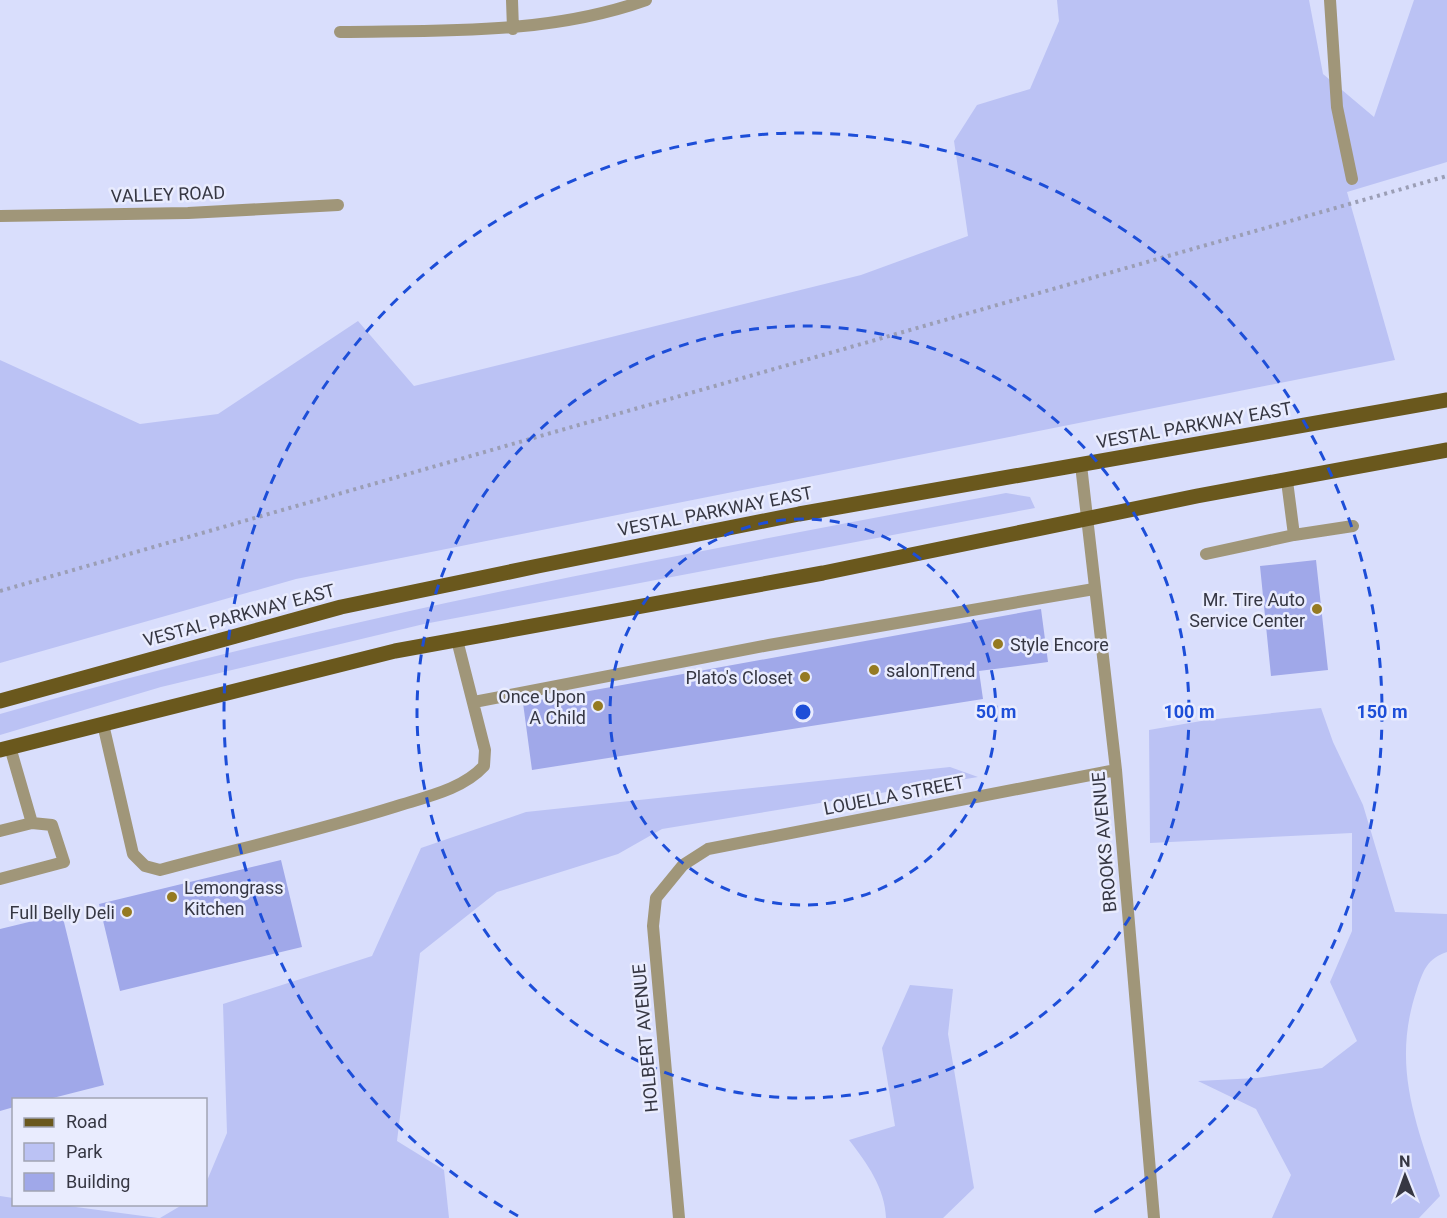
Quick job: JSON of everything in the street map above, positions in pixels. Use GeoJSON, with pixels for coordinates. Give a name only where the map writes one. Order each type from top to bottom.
{"type":"FeatureCollection","features":[{"type":"Feature","properties":{"kind":"main road","name":"VESTAL PARKWAY EAST"},"geometry":{"type":"LineString","coordinates":[[0,701],[340,607],[799,514],[1447,400]]}},
{"type":"Feature","properties":{"kind":"main road"},"geometry":{"type":"LineString","coordinates":[[5,748],[395,651],[823,573],[1086,519],[1447,450]]}},
{"type":"Feature","properties":{"kind":"street"},"geometry":{"type":"LineString","coordinates":[[512,0],[513,29]]}},
{"type":"Feature","properties":{"kind":"street"},"geometry":{"type":"LineString","coordinates":[[340,32],[513,29],[616,11],[646,0]]}},
{"type":"Feature","properties":{"kind":"street"},"geometry":{"type":"LineString","coordinates":[[1330,0],[1337,107],[1352,179]]}},
{"type":"Feature","properties":{"kind":"street","name":"VALLEY ROAD"},"geometry":{"type":"LineString","coordinates":[[0,216],[188,213],[338,205]]}},
{"type":"Feature","properties":{"kind":"street","name":"BROOKS AVENUE"},"geometry":{"type":"LineString","coordinates":[[1081,465],[1116,770],[1154,1218]]}},
{"type":"Feature","properties":{"kind":"street"},"geometry":{"type":"LineString","coordinates":[[1287,481],[1294,535]]}},
{"type":"Feature","properties":{"kind":"street"},"geometry":{"type":"LineString","coordinates":[[1206,554],[1353,525]]}},
{"type":"Feature","properties":{"kind":"street"},"geometry":{"type":"LineString","coordinates":[[474,702],[769,645],[1094,589]]}},
{"type":"Feature","properties":{"kind":"street"},"geometry":{"type":"LineString","coordinates":[[103,724],[133,854],[145,866],[160,870],[354,819],[438,793],[474,778],[484,766],[485,750],[457,640]]}},
{"type":"Feature","properties":{"kind":"street"},"geometry":{"type":"LineString","coordinates":[[5,748],[32,823]]}},
{"type":"Feature","properties":{"kind":"street","name":"LOUELLA STREET"},"geometry":{"type":"LineString","coordinates":[[683,865],[708,849],[1116,770]]}},
{"type":"Feature","properties":{"kind":"street"},"geometry":{"type":"LineString","coordinates":[[0,831],[32,823],[52,825],[64,862],[0,879]]}},
{"type":"Feature","properties":{"kind":"street","name":"HOLBERT AVENUE"},"geometry":{"type":"LineString","coordinates":[[679,1218],[653,926],[656,898],[683,865]]}},
{"type":"Feature","properties":{"kind":"path"},"geometry":{"type":"LineString","coordinates":[[0,591],[1447,176]]}},
{"type":"Feature","properties":{"kind":"green space"},"geometry":{"type":"Polygon","coordinates":[[[1057,0],[1309,0],[1323,74],[1374,117],[1414,0],[1447,0],[1447,162],[1347,192],[1395,360],[296,579],[0,663],[0,360],[140,424],[218,414],[358,321],[414,386],[861,275],[968,236],[954,141],[977,105],[1030,89],[1059,21],[1057,0]]]}},
{"type":"Feature","properties":{"kind":"green space"},"geometry":{"type":"Polygon","coordinates":[[[1006,493],[1030,497],[1035,508],[424,624],[161,687],[0,735],[0,714],[249,648],[500,592],[1006,493]]]}},
{"type":"Feature","properties":{"kind":"green space"},"geometry":{"type":"Polygon","coordinates":[[[1321,708],[1333,742],[1363,805],[1395,912],[1447,914],[1447,952],[1435,958],[1427,966],[1422,976],[1410,1017],[1406,1044],[1410,1094],[1415,1119],[1440,1196],[1419,1218],[1272,1218],[1291,1175],[1256,1109],[1198,1081],[1257,1078],[1322,1068],[1357,1041],[1330,982],[1352,931],[1352,833],[1150,843],[1149,730],[1207,720],[1321,708]]]}},
{"type":"Feature","properties":{"kind":"green space"},"geometry":{"type":"Polygon","coordinates":[[[950,767],[978,777],[662,829],[618,854],[497,892],[420,953],[397,1141],[444,1170],[449,1218],[160,1218],[180,1206],[207,1206],[207,1181],[227,1133],[223,1004],[372,956],[421,848],[526,812],[950,767]]]}},
{"type":"Feature","properties":{"kind":"green space"},"geometry":{"type":"Polygon","coordinates":[[[910,985],[953,989],[948,1034],[974,1188],[943,1218],[886,1218],[879,1186],[849,1140],[895,1126],[882,1048],[910,985]]]}},
{"type":"Feature","properties":{"kind":"green space"},"geometry":{"type":"Polygon","coordinates":[[[0,1196],[12,1198],[12,1206],[68,1206],[158,1218],[0,1218],[0,1196]]]}},
{"type":"Feature","properties":{"kind":"building"},"geometry":{"type":"Polygon","coordinates":[[[1316,560],[1328,670],[1271,676],[1260,566],[1316,560]]]}},
{"type":"Feature","properties":{"kind":"building"},"geometry":{"type":"Polygon","coordinates":[[[1041,609],[1048,662],[979,671],[983,699],[532,770],[523,703],[1041,609]]]}},
{"type":"Feature","properties":{"kind":"building"},"geometry":{"type":"Polygon","coordinates":[[[281,860],[302,947],[120,991],[99,904],[281,860]]]}},
{"type":"Feature","properties":{"kind":"building"},"geometry":{"type":"Polygon","coordinates":[[[62,914],[104,1085],[53,1098],[12,1098],[12,1108],[0,1111],[0,929],[62,914]]]}},
{"type":"Feature","properties":{"kind":"place","name":"Mr. Tire Auto Service Center"},"geometry":{"type":"Point","coordinates":[1317,609]}},
{"type":"Feature","properties":{"kind":"place","name":"Style Encore"},"geometry":{"type":"Point","coordinates":[998,644]}},
{"type":"Feature","properties":{"kind":"place","name":"salonTrend"},"geometry":{"type":"Point","coordinates":[874,670]}},
{"type":"Feature","properties":{"kind":"place","name":"Plato's Closet"},"geometry":{"type":"Point","coordinates":[805,677]}},
{"type":"Feature","properties":{"kind":"place","name":"Once Upon A Child"},"geometry":{"type":"Point","coordinates":[598,706]}},
{"type":"Feature","properties":{"kind":"place","name":"Lemongrass Kitchen"},"geometry":{"type":"Point","coordinates":[172,897]}},
{"type":"Feature","properties":{"kind":"place","name":"Full Belly Deli"},"geometry":{"type":"Point","coordinates":[127,912]}}]}
